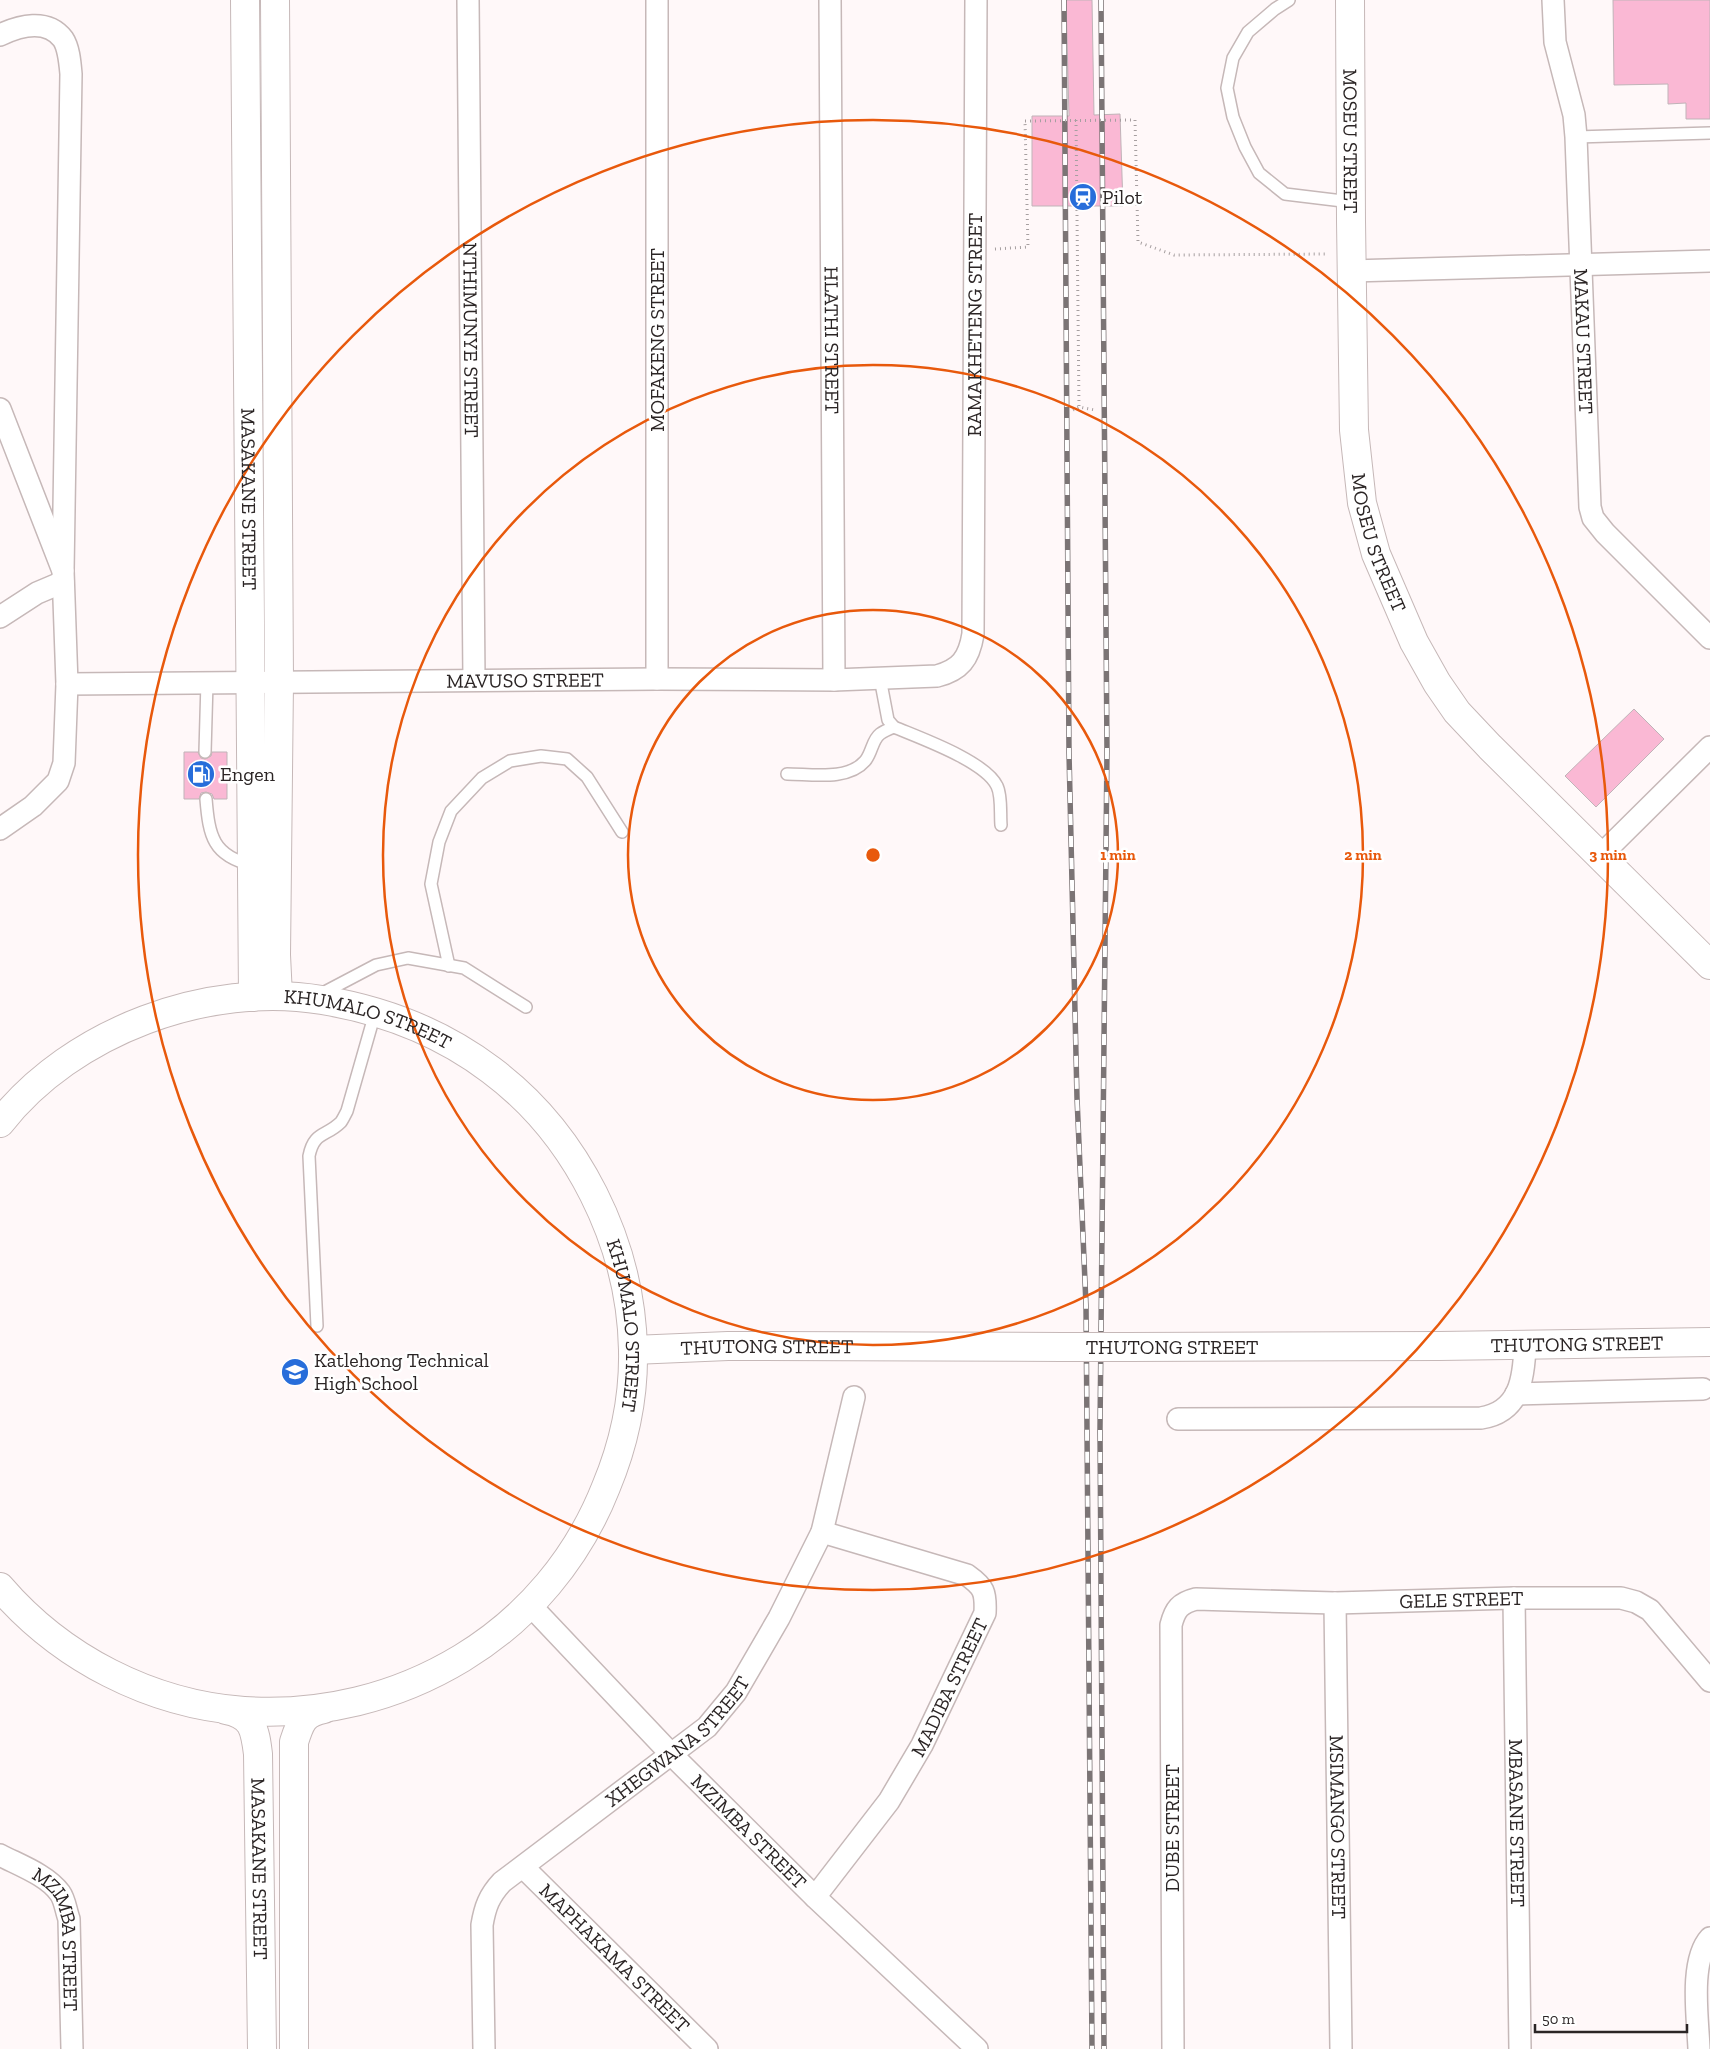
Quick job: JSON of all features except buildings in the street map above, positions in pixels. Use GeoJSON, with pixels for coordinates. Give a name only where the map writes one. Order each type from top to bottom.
{"type":"FeatureCollection","features":[{"type":"Feature","properties":{"kind":"street","name":"MASAKANE STREET"},"geometry":{"type":"LineString","coordinates":[[245,0],[252,865],[265,996]]}},
{"type":"Feature","properties":{"kind":"street","name":"MASAKANE STREET"},"geometry":{"type":"LineString","coordinates":[[265,996],[276,955],[279,682],[275,0]]}},
{"type":"Feature","properties":{"kind":"street","name":"NTHIMUNYE STREET"},"geometry":{"type":"LineString","coordinates":[[468,0],[474,680]]}},
{"type":"Feature","properties":{"kind":"street","name":"MOFAKENG STREET"},"geometry":{"type":"LineString","coordinates":[[656,0],[657,679]]}},
{"type":"Feature","properties":{"kind":"street","name":"HLATHI STREET"},"geometry":{"type":"LineString","coordinates":[[830,0],[834,680]]}},
{"type":"Feature","properties":{"kind":"street","name":"RAMAKHETENG STREET"},"geometry":{"type":"LineString","coordinates":[[970,650],[973,634],[976,0]]}},
{"type":"Feature","properties":{"kind":"street","name":"MOSEU STREET"},"geometry":{"type":"LineString","coordinates":[[1350,0],[1350,202],[1354,430],[1358,476],[1368,528],[1388,582],[1408,629],[1429,669],[1457,712],[1710,965]]}},
{"type":"Feature","properties":{"kind":"street","name":"MAKAU STREET"},"geometry":{"type":"LineString","coordinates":[[1553,0],[1555,42],[1574,114],[1576,137],[1589,502],[1591,513],[1596,523],[1610,539],[1710,638]]}},
{"type":"Feature","properties":{"kind":"street"},"geometry":{"type":"LineString","coordinates":[[0,35],[31,25],[49,28],[63,39],[68,54],[71,74],[63,577],[67,684],[64,763],[58,780],[33,806],[0,829]]}},
{"type":"Feature","properties":{"kind":"street"},"geometry":{"type":"LineString","coordinates":[[1352,262],[1582,264],[1710,261]]}},
{"type":"Feature","properties":{"kind":"street"},"geometry":{"type":"LineString","coordinates":[[0,409],[63,577]]}},
{"type":"Feature","properties":{"kind":"street"},"geometry":{"type":"LineString","coordinates":[[0,617],[63,577]]}},
{"type":"Feature","properties":{"kind":"street","name":"MAVUSO STREET"},"geometry":{"type":"LineString","coordinates":[[67,684],[657,679],[834,680],[936,676],[950,673],[960,666],[970,650]]}},
{"type":"Feature","properties":{"kind":"street"},"geometry":{"type":"LineString","coordinates":[[1600,856],[1710,747]]}},
{"type":"Feature","properties":{"kind":"street","name":"KHUMALO STREET"},"geometry":{"type":"LineString","coordinates":[[0,1587],[18,1608],[62,1646],[112,1675],[166,1697],[222,1709],[274,1713],[326,1709],[382,1696],[436,1674],[486,1644],[530,1606],[567,1562],[596,1514],[613,1470],[629,1406],[633,1350],[626,1285],[608,1223],[579,1165],[551,1128],[539,1114],[491,1070],[436,1035],[376,1011],[313,998],[265,996],[199,1004],[147,1019],[97,1042],[52,1071],[4,1109]]}},
{"type":"Feature","properties":{"kind":"street","name":"THUTONG STREET"},"geometry":{"type":"LineString","coordinates":[[633,1350],[728,1346],[1128,1347],[1710,1342]]}},
{"type":"Feature","properties":{"kind":"street"},"geometry":{"type":"LineString","coordinates":[[1178,1419],[1481,1418],[1493,1416],[1503,1411],[1516,1394],[1524,1367],[1525,1345]]}},
{"type":"Feature","properties":{"kind":"street"},"geometry":{"type":"LineString","coordinates":[[1516,1394],[1703,1390]]}},
{"type":"Feature","properties":{"kind":"street","name":"XHEGWANA STREET"},"geometry":{"type":"LineString","coordinates":[[484,2049],[482,1925],[485,1906],[491,1894],[502,1882],[707,1727],[736,1692],[779,1618],[822,1532],[854,1397]]}},
{"type":"Feature","properties":{"kind":"street","name":"MADIBA STREET"},"geometry":{"type":"LineString","coordinates":[[815,1897],[889,1801],[922,1745],[985,1613],[986,1600],[983,1589],[967,1575],[822,1532]]}},
{"type":"Feature","properties":{"kind":"street","name":"GELE STREET"},"geometry":{"type":"LineString","coordinates":[[1177,1607],[1183,1602],[1196,1599],[1335,1604],[1514,1598],[1621,1598],[1636,1602],[1650,1610],[1710,1681]]}},
{"type":"Feature","properties":{"kind":"street","name":"MBASANE STREET"},"geometry":{"type":"LineString","coordinates":[[1514,1598],[1520,2049]]}},
{"type":"Feature","properties":{"kind":"street","name":"MSIMANGO STREET"},"geometry":{"type":"LineString","coordinates":[[1335,1604],[1341,2049]]}},
{"type":"Feature","properties":{"kind":"street","name":"MZIMBA STREET"},"geometry":{"type":"LineString","coordinates":[[530,1606],[671,1754],[815,1897],[977,2049]]}},
{"type":"Feature","properties":{"kind":"street","name":"DUBE STREET"},"geometry":{"type":"LineString","coordinates":[[1174,2049],[1171,1625],[1177,1607]]}},
{"type":"Feature","properties":{"kind":"street","name":"MASAKANE STREET"},"geometry":{"type":"LineString","coordinates":[[222,1709],[240,1713],[251,1723],[257,1746],[262,2049]]}},
{"type":"Feature","properties":{"kind":"street","name":"MASAKANE STREET"},"geometry":{"type":"LineString","coordinates":[[294,2049],[294,1742],[299,1724],[311,1712],[326,1709]]}},
{"type":"Feature","properties":{"kind":"street","name":"MZIMBA STREET"},"geometry":{"type":"LineString","coordinates":[[0,1855],[48,1881],[60,1893],[69,1919],[72,2049]]}},
{"type":"Feature","properties":{"kind":"street","name":"MAPHAKAMA STREET"},"geometry":{"type":"LineString","coordinates":[[523,1867],[706,2049]]}},
{"type":"Feature","properties":{"kind":"street"},"geometry":{"type":"LineString","coordinates":[[1699,2049],[1697,1980],[1704,1945],[1710,1938]]}},
{"type":"Feature","properties":{"kind":"lane"},"geometry":{"type":"LineString","coordinates":[[1289,0],[1275,9],[1248,32],[1233,58],[1227,88],[1234,117],[1245,147],[1259,173],[1284,194],[1350,202]]}},
{"type":"Feature","properties":{"kind":"lane"},"geometry":{"type":"LineString","coordinates":[[1576,137],[1710,132]]}},
{"type":"Feature","properties":{"kind":"lane"},"geometry":{"type":"LineString","coordinates":[[880,678],[888,720],[894,727],[980,767],[987,773],[998,789],[1001,825]]}},
{"type":"Feature","properties":{"kind":"lane"},"geometry":{"type":"LineString","coordinates":[[206,752],[207,682]]}},
{"type":"Feature","properties":{"kind":"lane"},"geometry":{"type":"LineString","coordinates":[[787,774],[834,774],[845,773],[857,768],[866,760],[879,734],[894,727]]}},
{"type":"Feature","properties":{"kind":"lane"},"geometry":{"type":"LineString","coordinates":[[449,966],[431,884],[439,842],[451,811],[482,778],[510,761],[541,756],[567,759],[587,777],[622,832]]}},
{"type":"Feature","properties":{"kind":"lane"},"geometry":{"type":"LineString","coordinates":[[206,799],[208,824],[213,840],[222,853],[236,861],[252,865]]}},
{"type":"Feature","properties":{"kind":"lane"},"geometry":{"type":"LineString","coordinates":[[313,998],[376,965],[408,958],[464,968],[526,1007]]}},
{"type":"Feature","properties":{"kind":"lane"},"geometry":{"type":"LineString","coordinates":[[317,1326],[309,1156],[311,1145],[317,1136],[340,1122],[347,1112],[376,1011]]}},
{"type":"Feature","properties":{"kind":"path"},"geometry":{"type":"LineString","coordinates":[[1076,120],[1079,407]]}},
{"type":"Feature","properties":{"kind":"path"},"geometry":{"type":"LineString","coordinates":[[974,250],[1028,247],[1025,121],[1135,120],[1138,242],[1174,255],[1352,262]]}},
{"type":"Feature","properties":{"kind":"path"},"geometry":{"type":"LineString","coordinates":[[1073,410],[1079,407],[1095,410]]}},
{"type":"Feature","properties":{"kind":"railway"},"geometry":{"type":"LineString","coordinates":[[1064,0],[1069,753],[1077,1098],[1086,1305],[1092,2049]]}},
{"type":"Feature","properties":{"kind":"railway"},"geometry":{"type":"LineString","coordinates":[[1101,0],[1107,751],[1100,1429],[1104,2049]]}},
{"type":"Feature","properties":{"kind":"place","name":"Pilot"},"geometry":{"type":"Point","coordinates":[1083,197]}},
{"type":"Feature","properties":{"kind":"place","name":"Engen"},"geometry":{"type":"Point","coordinates":[201,774]}},
{"type":"Feature","properties":{"kind":"place","name":"Katlehong Technical High School"},"geometry":{"type":"Point","coordinates":[295,1372]}}]}
